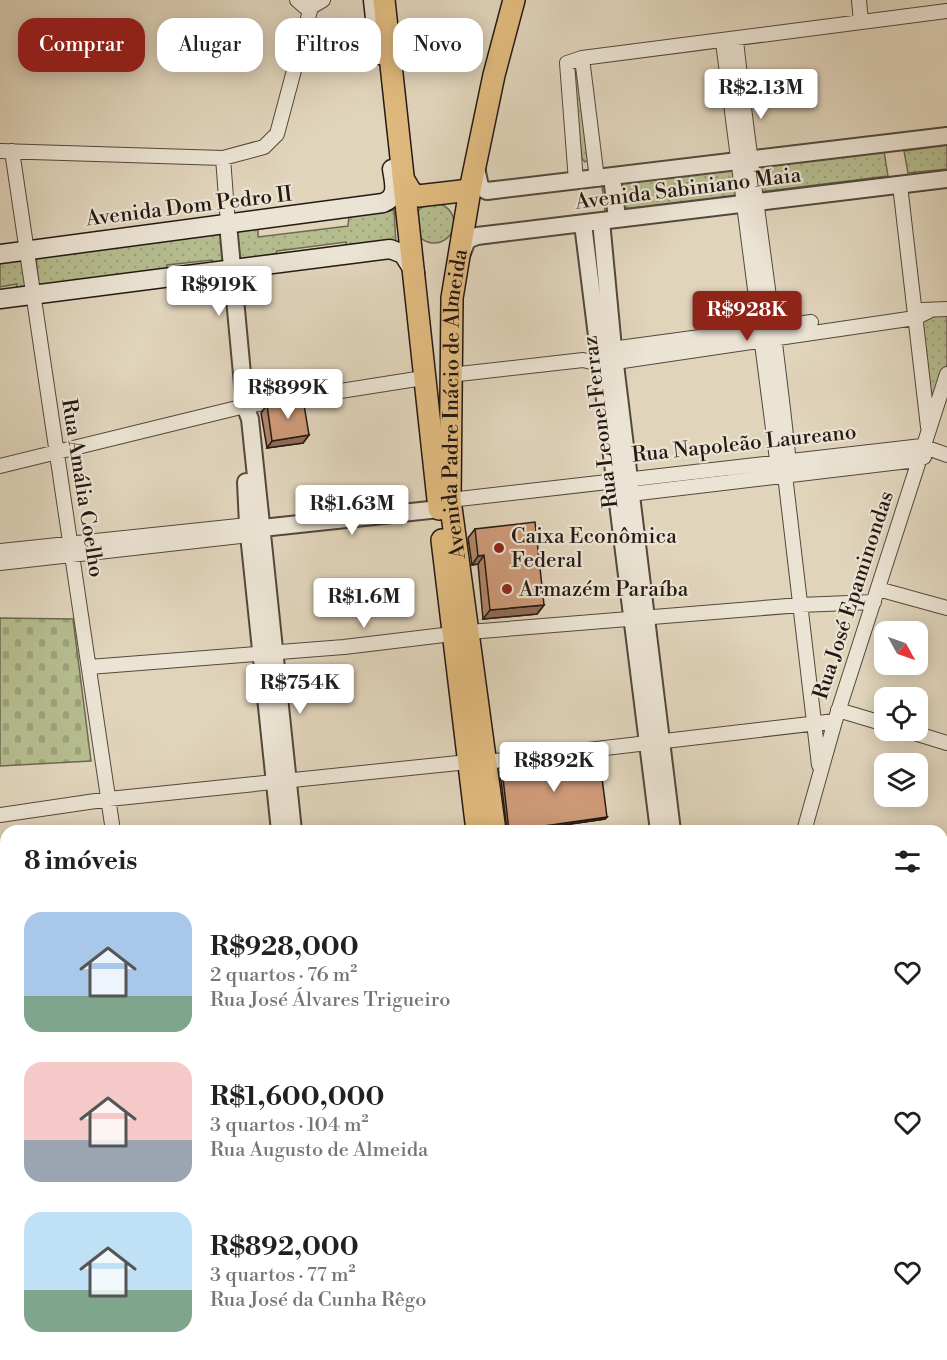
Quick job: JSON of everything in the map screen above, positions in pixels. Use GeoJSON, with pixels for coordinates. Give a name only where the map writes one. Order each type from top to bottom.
{"type":"FeatureCollection","features":[{"type":"Feature","properties":{"kind":"main road","name":"Avenida Dom Pedro II"},"geometry":{"type":"LineString","coordinates":[[0,254],[383,203],[392,197],[395,187],[373,0]]}},
{"type":"Feature","properties":{"kind":"main road","name":"Avenida Padre Inácio de Almeida"},"geometry":{"type":"LineString","coordinates":[[384,0],[415,273],[423,378],[444,505],[477,762],[477,825]]}},
{"type":"Feature","properties":{"kind":"main road","name":"Avenida Padre Inácio de Almeida"},"geometry":{"type":"LineString","coordinates":[[444,505],[452,298],[475,164],[494,75],[514,0]]}},
{"type":"Feature","properties":{"kind":"main road"},"geometry":{"type":"LineString","coordinates":[[405,182],[411,192],[418,196],[470,190]]}},
{"type":"Feature","properties":{"kind":"main road"},"geometry":{"type":"LineString","coordinates":[[0,299],[390,249],[403,254],[415,273]]}},
{"type":"Feature","properties":{"kind":"main road"},"geometry":{"type":"LineString","coordinates":[[423,378],[425,368],[433,363],[442,364],[450,375]]}},
{"type":"Feature","properties":{"kind":"main road","name":"Avenida Padre Inácio de Almeida"},"geometry":{"type":"LineString","coordinates":[[477,762],[493,825]]}},
{"type":"Feature","properties":{"kind":"street"},"geometry":{"type":"LineString","coordinates":[[297,0],[305,7],[317,3]]}},
{"type":"Feature","properties":{"kind":"street"},"geometry":{"type":"LineString","coordinates":[[859,0],[861,22]]}},
{"type":"Feature","properties":{"kind":"street"},"geometry":{"type":"LineString","coordinates":[[6,151],[223,158],[264,147],[277,134],[317,3]]}},
{"type":"Feature","properties":{"kind":"street"},"geometry":{"type":"LineString","coordinates":[[576,181],[566,66],[582,58],[730,41],[947,11]]}},
{"type":"Feature","properties":{"kind":"street"},"geometry":{"type":"LineString","coordinates":[[730,41],[816,723],[820,775]]}},
{"type":"Feature","properties":{"kind":"street"},"geometry":{"type":"LineString","coordinates":[[582,58],[604,178]]}},
{"type":"Feature","properties":{"kind":"street","name":"Avenida Sabiniano Maia"},"geometry":{"type":"LineString","coordinates":[[475,164],[480,187],[487,191],[947,136]]}},
{"type":"Feature","properties":{"kind":"street","name":"Rua Amália Coelho"},"geometry":{"type":"LineString","coordinates":[[6,151],[35,295],[56,454],[112,825]]}},
{"type":"Feature","properties":{"kind":"street"},"geometry":{"type":"LineString","coordinates":[[223,158],[231,269],[245,406],[250,419],[253,529],[269,652],[282,783],[292,825]]}},
{"type":"Feature","properties":{"kind":"street","name":"Rua Leonel Ferraz"},"geometry":{"type":"LineString","coordinates":[[604,178],[609,220],[607,356]]}},
{"type":"Feature","properties":{"kind":"street","name":"Avenida Sabiniano Maia"},"geometry":{"type":"LineString","coordinates":[[456,271],[467,240],[532,228],[583,224],[947,179]]}},
{"type":"Feature","properties":{"kind":"street"},"geometry":{"type":"LineString","coordinates":[[900,185],[928,432],[934,451]]}},
{"type":"Feature","properties":{"kind":"street","name":"Rua Leonel Ferraz"},"geometry":{"type":"LineString","coordinates":[[583,224],[607,356],[654,741],[659,825]]}},
{"type":"Feature","properties":{"kind":"street"},"geometry":{"type":"LineString","coordinates":[[450,375],[583,360],[947,309]]}},
{"type":"Feature","properties":{"kind":"street"},"geometry":{"type":"LineString","coordinates":[[928,432],[947,374]]}},
{"type":"Feature","properties":{"kind":"street"},"geometry":{"type":"LineString","coordinates":[[0,466],[245,406],[423,378]]}},
{"type":"Feature","properties":{"kind":"street","name":"Rua Napoleão Laureano"},"geometry":{"type":"LineString","coordinates":[[0,563],[72,551],[444,505],[934,451]]}},
{"type":"Feature","properties":{"kind":"street","name":"Rua Napoleão Laureano"},"geometry":{"type":"LineString","coordinates":[[784,469],[917,460],[934,451]]}},
{"type":"Feature","properties":{"kind":"street","name":"Rua José Epaminondas"},"geometry":{"type":"LineString","coordinates":[[806,825],[837,716],[917,460]]}},
{"type":"Feature","properties":{"kind":"street","name":"Rua Napoleão Laureano"},"geometry":{"type":"LineString","coordinates":[[0,551],[72,551]]}},
{"type":"Feature","properties":{"kind":"street"},"geometry":{"type":"LineString","coordinates":[[88,667],[344,647],[462,633],[800,605],[876,595],[947,608]]}},
{"type":"Feature","properties":{"kind":"street"},"geometry":{"type":"LineString","coordinates":[[0,815],[109,799],[282,783],[816,723],[837,716],[874,722]]}},
{"type":"Feature","properties":{"kind":"street"},"geometry":{"type":"LineString","coordinates":[[928,737],[947,743]]}},
{"type":"Feature","properties":{"kind":"street","name":"Rua Leonel Ferraz"},"geometry":{"type":"LineString","coordinates":[[654,741],[671,825]]}},
{"type":"Feature","properties":{"kind":"street"},"geometry":{"type":"LineString","coordinates":[[280,825],[282,783]]}},
{"type":"Feature","properties":{"kind":"green space"},"geometry":{"type":"Polygon","coordinates":[[[576,73],[579,75],[589,159],[585,162],[582,159],[573,78],[576,73]]]}},
{"type":"Feature","properties":{"kind":"green space"},"geometry":{"type":"Polygon","coordinates":[[[947,145],[947,169],[908,173],[904,151],[947,145]]]}},
{"type":"Feature","properties":{"kind":"green space"},"geometry":{"type":"Polygon","coordinates":[[[884,151],[888,176],[760,192],[753,167],[884,151]]]}},
{"type":"Feature","properties":{"kind":"green space"},"geometry":{"type":"Polygon","coordinates":[[[737,169],[741,196],[605,211],[602,186],[737,169]]]}},
{"type":"Feature","properties":{"kind":"green space"},"geometry":{"type":"Polygon","coordinates":[[[434,203],[442,204],[448,209],[453,215],[453,231],[448,237],[442,242],[434,243],[426,242],[420,237],[415,231],[414,223],[415,215],[420,209],[426,204],[434,203]]]}},
{"type":"Feature","properties":{"kind":"green space"},"geometry":{"type":"Polygon","coordinates":[[[394,210],[396,245],[346,250],[346,242],[277,251],[273,259],[239,263],[237,230],[258,226],[258,237],[348,226],[349,216],[394,210]]]}},
{"type":"Feature","properties":{"kind":"green space"},"geometry":{"type":"Polygon","coordinates":[[[221,233],[223,266],[211,267],[212,260],[167,265],[165,274],[39,289],[36,255],[221,233]]]}},
{"type":"Feature","properties":{"kind":"green space"},"geometry":{"type":"Polygon","coordinates":[[[24,256],[28,290],[15,292],[17,284],[0,287],[0,259],[24,256]]]}},
{"type":"Feature","properties":{"kind":"green space"},"geometry":{"type":"Polygon","coordinates":[[[947,315],[947,364],[932,414],[916,319],[947,315]]]}},
{"type":"Feature","properties":{"kind":"green space"},"geometry":{"type":"Polygon","coordinates":[[[0,618],[73,619],[91,761],[0,766],[0,618]]]}},
{"type":"Feature","properties":{"kind":"building"},"geometry":{"type":"Polygon","coordinates":[[[303,399],[309,435],[272,441],[267,405],[303,399]]]}},
{"type":"Feature","properties":{"kind":"building"},"geometry":{"type":"Polygon","coordinates":[[[535,522],[544,605],[490,610],[484,555],[478,556],[475,529],[535,522]]]}},
{"type":"Feature","properties":{"kind":"building"},"geometry":{"type":"Polygon","coordinates":[[[599,755],[607,817],[551,825],[508,825],[502,769],[599,755]]]}},
{"type":"Feature","properties":{"kind":"place","name":"Caixa Econômica Federal"},"geometry":{"type":"Point","coordinates":[499,548]}},
{"type":"Feature","properties":{"kind":"place","name":"Armazém Paraíba"},"geometry":{"type":"Point","coordinates":[507,589]}}]}
